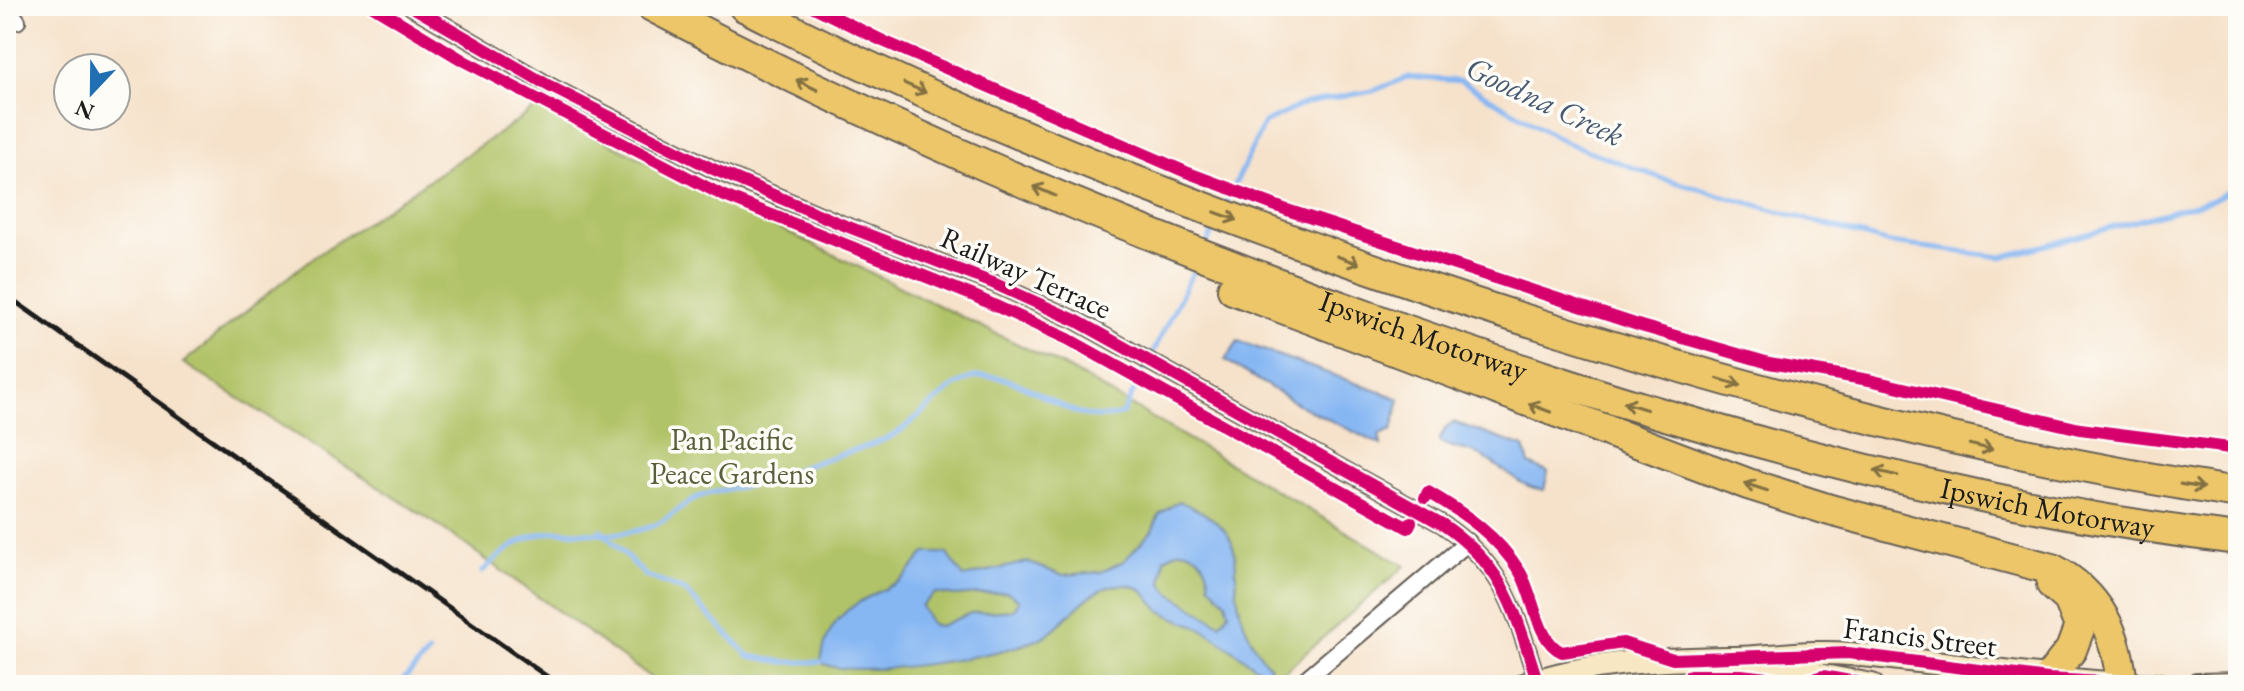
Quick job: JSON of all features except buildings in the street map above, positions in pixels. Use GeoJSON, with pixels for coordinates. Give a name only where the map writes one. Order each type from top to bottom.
{"type":"FeatureCollection","features":[{"type":"Feature","properties":{"kind":"highway","name":"Ipswich Motorway"},"geometry":{"type":"LineString","coordinates":[[652,6],[879,119],[1116,221],[1157,248],[1248,284],[1561,383],[1782,447],[2001,499],[2238,539]]}},
{"type":"Feature","properties":{"kind":"highway","name":"Ipswich Motorway"},"geometry":{"type":"LineString","coordinates":[[744,6],[986,120],[1177,198],[1543,326],[1841,413],[2014,454],[2238,493]]}},
{"type":"Feature","properties":{"kind":"highway"},"geometry":{"type":"LineString","coordinates":[[1248,284],[1748,484],[1973,550],[2040,564],[2083,590],[2100,610],[2113,635],[2122,685]]}},
{"type":"Feature","properties":{"kind":"highway"},"geometry":{"type":"LineString","coordinates":[[1973,550],[2046,580],[2060,589],[2076,609],[2080,626],[2076,642],[2048,679]]}},
{"type":"Feature","properties":{"kind":"main road","name":"Francis Street"},"geometry":{"type":"LineString","coordinates":[[1530,683],[1645,660],[1848,653],[2048,679],[2160,685]]}},
{"type":"Feature","properties":{"kind":"main road","name":"Francis Street"},"geometry":{"type":"LineString","coordinates":[[1733,658],[1872,685]]}},
{"type":"Feature","properties":{"kind":"main road"},"geometry":{"type":"LineString","coordinates":[[2197,685],[2238,684]]}},
{"type":"Feature","properties":{"kind":"street","name":"Railway Terrace"},"geometry":{"type":"LineString","coordinates":[[411,6],[535,78],[713,169],[841,224],[993,283],[1116,342],[1442,524],[1468,542],[1485,559],[1510,597],[1530,683]]}},
{"type":"Feature","properties":{"kind":"street"},"geometry":{"type":"LineString","coordinates":[[6,7],[17,21]]}},
{"type":"Feature","properties":{"kind":"street"},"geometry":{"type":"LineString","coordinates":[[1299,685],[1468,542]]}},
{"type":"Feature","properties":{"kind":"green space","name":"Pan Pacific Peace Gardens"},"geometry":{"type":"Polygon","coordinates":[[[539,106],[719,199],[1069,369],[1405,566],[1269,685],[661,685],[435,523],[183,363],[304,264],[539,106]]]}},
{"type":"Feature","properties":{"kind":"water"},"geometry":{"type":"Polygon","coordinates":[[[1238,341],[1400,399],[1392,430],[1379,435],[1381,445],[1301,406],[1225,360],[1238,341]]]}},
{"type":"Feature","properties":{"kind":"water"},"geometry":{"type":"Polygon","coordinates":[[[1453,422],[1524,447],[1529,464],[1548,472],[1544,490],[1526,485],[1484,457],[1439,441],[1446,427],[1453,422]]]}},
{"type":"Feature","properties":{"kind":"water"},"geometry":{"type":"Polygon","coordinates":[[[1179,501],[1211,518],[1226,532],[1235,553],[1237,593],[1244,623],[1252,642],[1270,667],[1263,673],[1204,630],[1165,613],[1143,591],[1127,585],[1113,586],[1090,596],[1041,638],[997,652],[895,668],[837,667],[821,662],[824,646],[837,621],[856,604],[899,581],[925,553],[946,553],[964,577],[1027,562],[1062,575],[1101,572],[1124,561],[1152,531],[1159,515],[1179,501]],[[1180,550],[1165,558],[1162,583],[1170,593],[1220,624],[1229,613],[1226,602],[1209,584],[1202,561],[1192,553],[1180,550]],[[1007,592],[955,596],[935,593],[921,606],[931,624],[940,626],[971,613],[1014,610],[1019,600],[1007,592]]]}},
{"type":"Feature","properties":{"kind":"waterway","name":"Goodna Creek"},"geometry":{"type":"LineString","coordinates":[[1225,206],[1264,123],[1306,103],[1373,91],[1408,77],[1461,81],[1565,142],[1661,178],[1890,243],[2002,257],[2210,201],[2238,186]]}},
{"type":"Feature","properties":{"kind":"waterway","name":"Goodna Creek"},"geometry":{"type":"LineString","coordinates":[[1206,246],[1217,222]]}},
{"type":"Feature","properties":{"kind":"waterway","name":"Goodna Creek"},"geometry":{"type":"LineString","coordinates":[[482,572],[506,550],[529,538],[549,533],[631,532],[655,525],[703,495],[754,484],[880,441],[897,433],[956,385],[975,377],[994,377],[1013,382],[1085,415],[1104,417],[1123,413],[1198,262]]}},
{"type":"Feature","properties":{"kind":"waterway"},"geometry":{"type":"LineString","coordinates":[[601,530],[645,575],[685,591],[749,656],[784,662],[821,662]]}},
{"type":"Feature","properties":{"kind":"waterway","name":"Goodna Creek"},"geometry":{"type":"LineString","coordinates":[[398,685],[429,653]]}},
{"type":"Feature","properties":{"kind":"waterway"},"geometry":{"type":"LineString","coordinates":[[1262,667],[1279,683]]}},
{"type":"Feature","properties":{"kind":"railway"},"geometry":{"type":"LineString","coordinates":[[6,295],[559,685]]}},
{"type":"Feature","properties":{"kind":"cycle path"},"geometry":{"type":"LineString","coordinates":[[373,6],[464,61],[722,195],[974,296],[1068,339],[1408,528],[1411,522]]}},
{"type":"Feature","properties":{"kind":"cycle path"},"geometry":{"type":"LineString","coordinates":[[411,6],[551,87],[713,169],[841,224],[993,283],[1077,321],[1442,524],[1464,540],[1494,574],[1514,612],[1537,680]]}},
{"type":"Feature","properties":{"kind":"cycle path"},"geometry":{"type":"LineString","coordinates":[[812,6],[883,41],[1186,172],[1287,210],[1641,326],[1769,363],[1869,380],[2080,429],[2238,449]]}},
{"type":"Feature","properties":{"kind":"cycle path"},"geometry":{"type":"LineString","coordinates":[[1425,498],[1428,492],[1454,508],[1501,547],[1520,572],[1547,639],[1562,652],[1623,643],[1673,659],[1848,653],[2048,679],[2160,685]]}},
{"type":"Feature","properties":{"kind":"cycle path"},"geometry":{"type":"LineString","coordinates":[[1690,675],[1741,675],[1801,682],[1823,676],[1872,685]]}}]}
